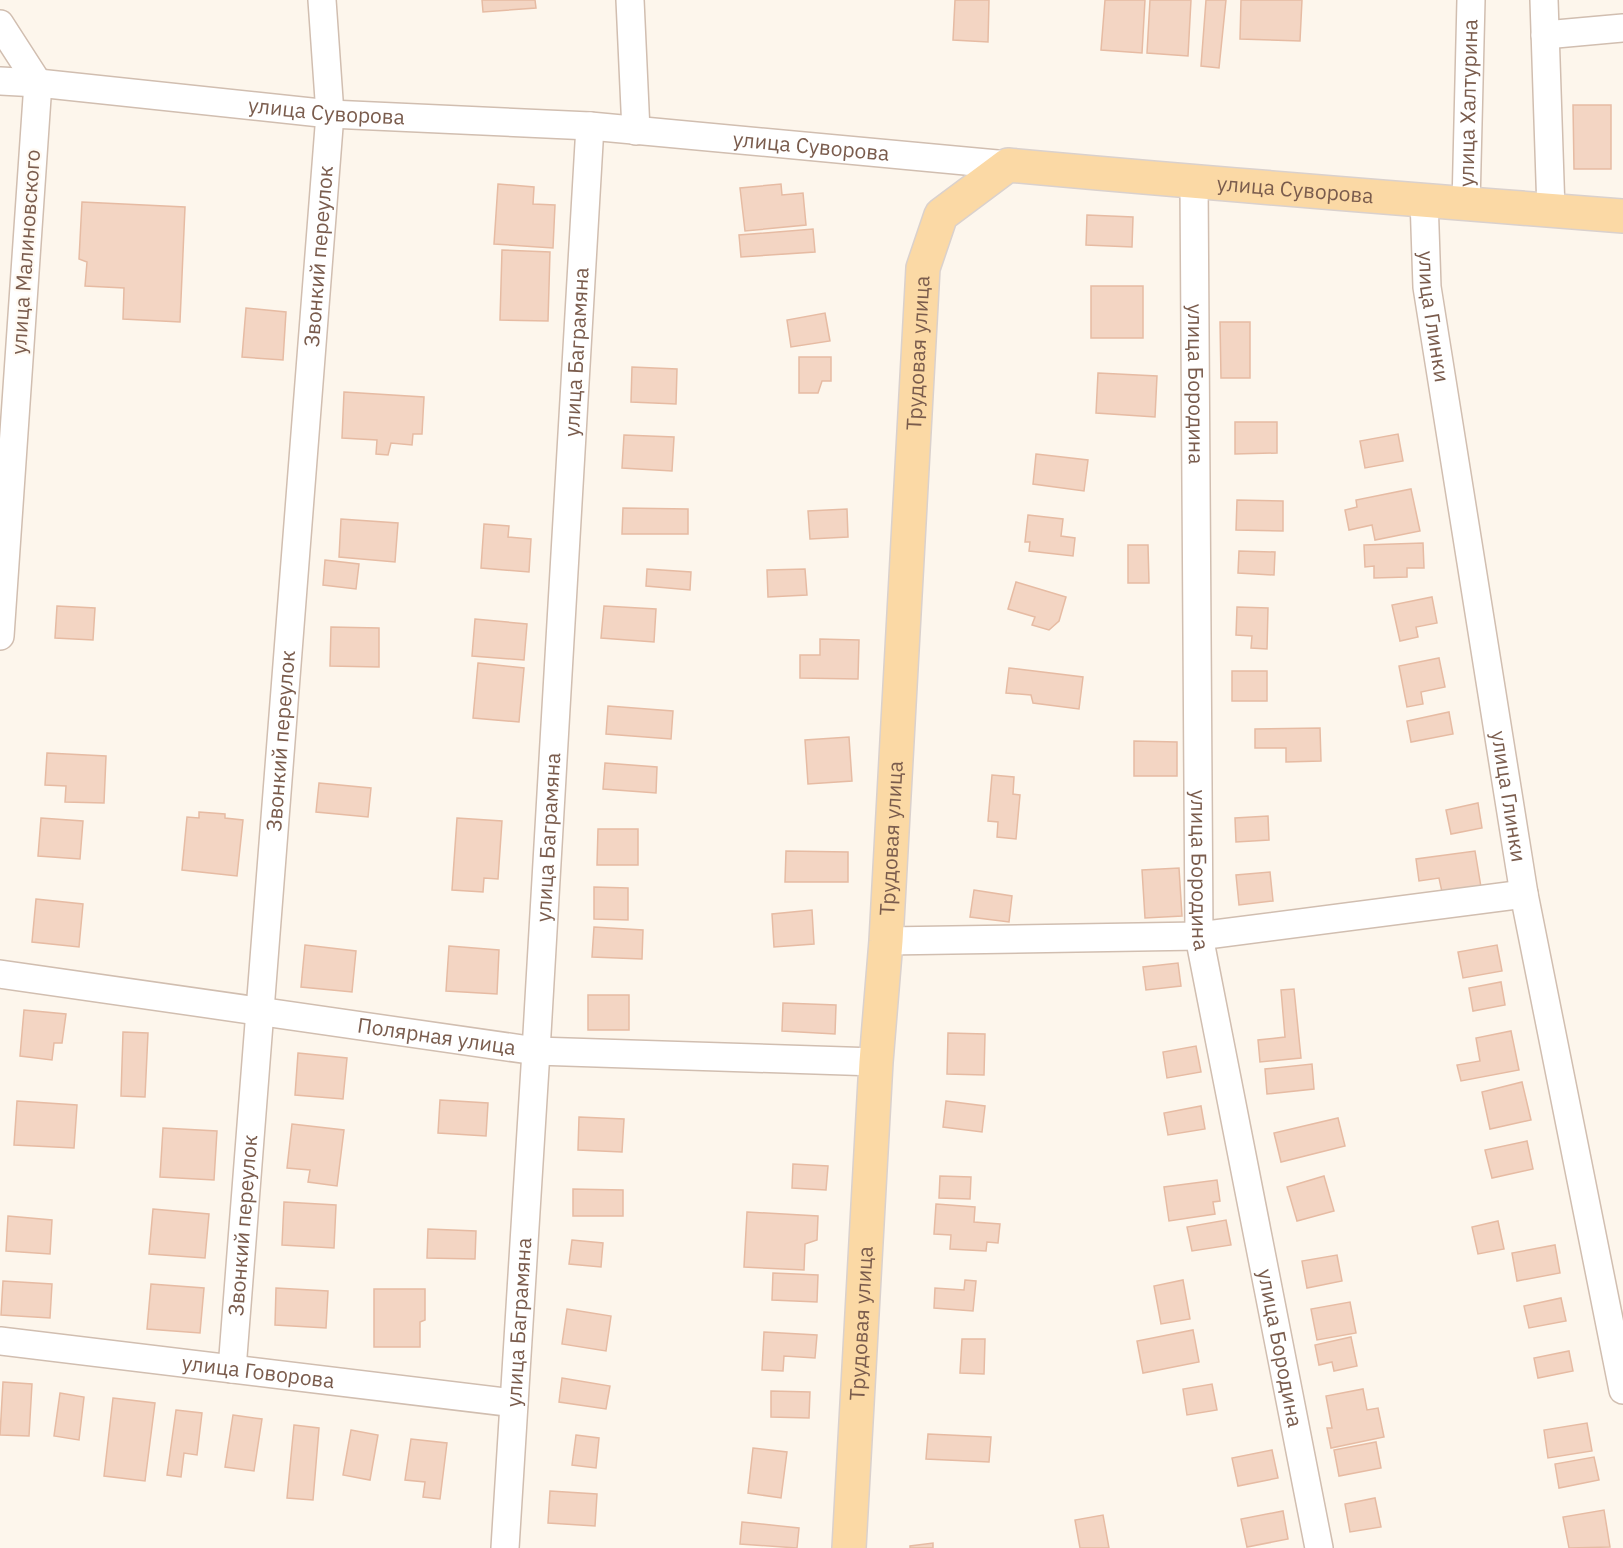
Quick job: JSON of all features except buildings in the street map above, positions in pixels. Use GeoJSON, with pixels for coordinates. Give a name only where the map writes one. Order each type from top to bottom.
{"type":"FeatureCollection","features":[{"type":"Feature","properties":{"kind":"main road","name":"улица Суворова"},"geometry":{"type":"LineString","coordinates":[[1008,165],[1424,199],[1466,205],[1623,216]]}},
{"type":"Feature","properties":{"kind":"main road","name":"Трудовая улица"},"geometry":{"type":"LineString","coordinates":[[849,1548],[876,1062],[886,941],[923,268],[941,215],[1008,165]]}},
{"type":"Feature","properties":{"kind":"street","name":"Звонкий переулок"},"geometry":{"type":"LineString","coordinates":[[232,1369],[262,1011],[330,114],[322,0]]}},
{"type":"Feature","properties":{"kind":"street"},"geometry":{"type":"LineString","coordinates":[[630,0],[636,131]]}},
{"type":"Feature","properties":{"kind":"street","name":"улица Халтурина"},"geometry":{"type":"LineString","coordinates":[[1466,205],[1471,0]]}},
{"type":"Feature","properties":{"kind":"street"},"geometry":{"type":"LineString","coordinates":[[1544,0],[1551,211]]}},
{"type":"Feature","properties":{"kind":"street"},"geometry":{"type":"LineString","coordinates":[[0,24],[38,83]]}},
{"type":"Feature","properties":{"kind":"street"},"geometry":{"type":"LineString","coordinates":[[1545,35],[1623,28]]}},
{"type":"Feature","properties":{"kind":"street","name":"улица Суворова"},"geometry":{"type":"LineString","coordinates":[[0,81],[330,114],[590,126],[1008,165]]}},
{"type":"Feature","properties":{"kind":"street","name":"улица Малиновского"},"geometry":{"type":"LineString","coordinates":[[0,636],[38,83]]}},
{"type":"Feature","properties":{"kind":"street","name":"улица Баграмяна"},"geometry":{"type":"LineString","coordinates":[[505,1548],[590,126]]}},
{"type":"Feature","properties":{"kind":"street","name":"улица Бородина"},"geometry":{"type":"LineString","coordinates":[[1194,182],[1199,936],[1319,1548]]}},
{"type":"Feature","properties":{"kind":"street","name":"улица Глинки"},"geometry":{"type":"LineString","coordinates":[[1424,199],[1427,287],[1524,894],[1623,1390]]}},
{"type":"Feature","properties":{"kind":"street"},"geometry":{"type":"LineString","coordinates":[[886,941],[1199,936],[1524,894]]}},
{"type":"Feature","properties":{"kind":"street","name":"Полярная улица"},"geometry":{"type":"LineString","coordinates":[[0,974],[536,1051],[876,1062]]}},
{"type":"Feature","properties":{"kind":"street","name":"улица Говорова"},"geometry":{"type":"LineString","coordinates":[[0,1341],[514,1403]]}}]}
